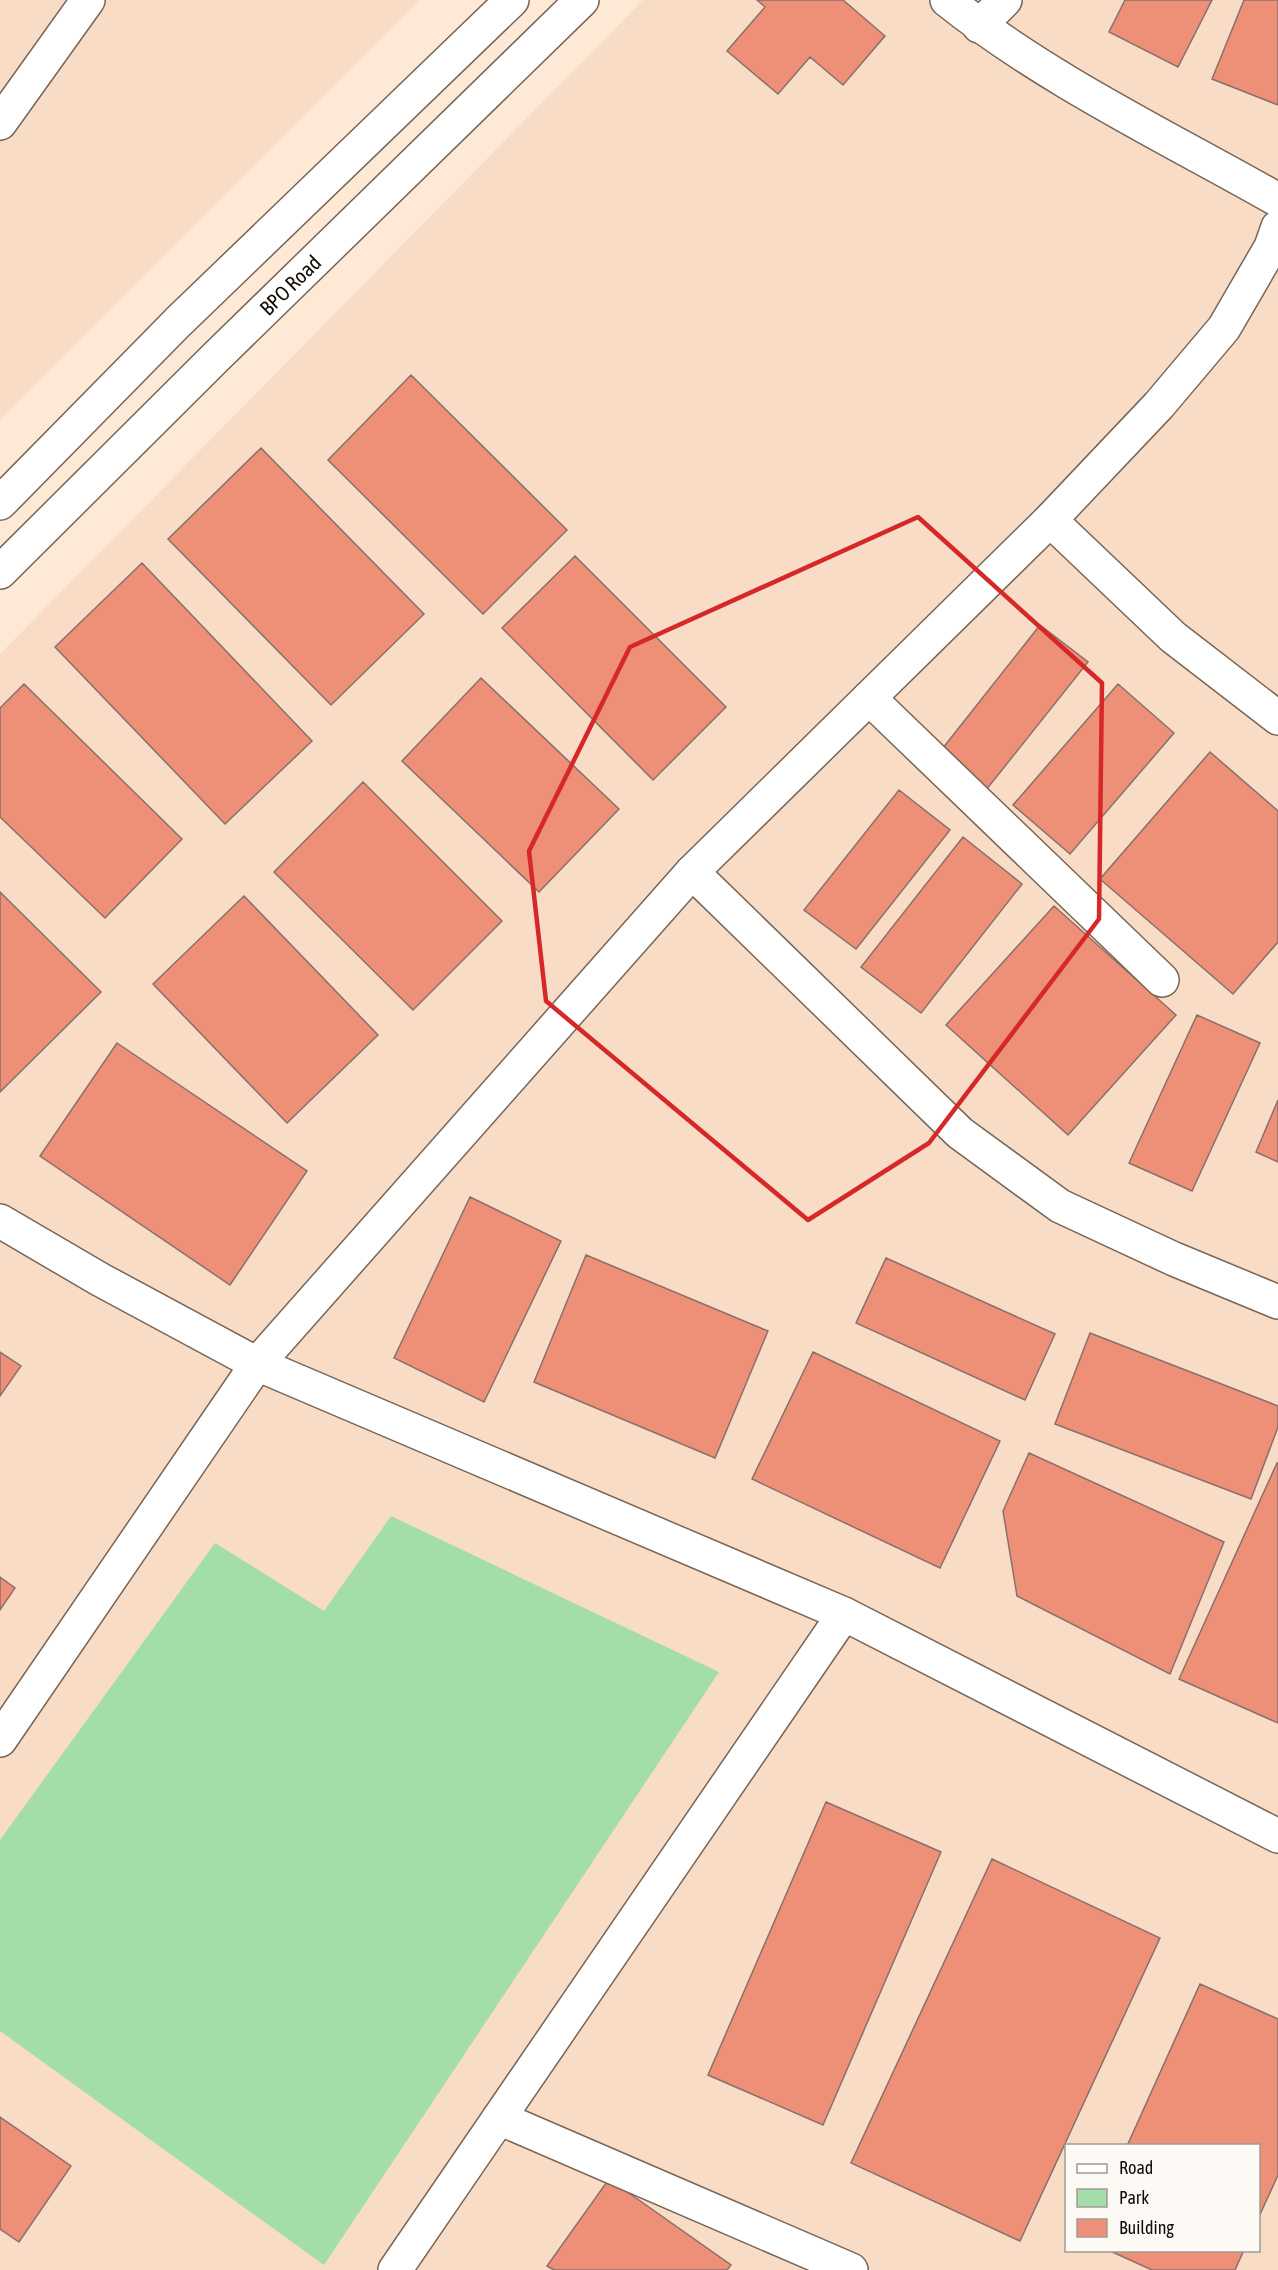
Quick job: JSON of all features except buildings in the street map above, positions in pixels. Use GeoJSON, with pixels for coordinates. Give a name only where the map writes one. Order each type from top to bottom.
{"type":"FeatureCollection","features":[{"type":"Feature","properties":{"kind":"street"},"geometry":{"type":"LineString","coordinates":[[0,123],[87,0]]}},
{"type":"Feature","properties":{"kind":"street"},"geometry":{"type":"LineString","coordinates":[[0,503],[178,322],[512,0]]}},
{"type":"Feature","properties":{"kind":"street","name":"BPO Road"},"geometry":{"type":"LineString","coordinates":[[0,572],[215,358],[582,0]]}},
{"type":"Feature","properties":{"kind":"street"},"geometry":{"type":"LineString","coordinates":[[947,0],[979,26],[1054,74],[1278,200]]}},
{"type":"Feature","properties":{"kind":"street"},"geometry":{"type":"LineString","coordinates":[[979,26],[1005,0]]}},
{"type":"Feature","properties":{"kind":"street"},"geometry":{"type":"LineString","coordinates":[[0,1740],[257,1364],[692,872],[1050,519],[1159,405],[1224,328],[1271,247],[1278,227]]}},
{"type":"Feature","properties":{"kind":"street"},"geometry":{"type":"LineString","coordinates":[[1050,519],[1173,637],[1278,718]]}},
{"type":"Feature","properties":{"kind":"street"},"geometry":{"type":"LineString","coordinates":[[869,698],[1162,980]]}},
{"type":"Feature","properties":{"kind":"street"},"geometry":{"type":"LineString","coordinates":[[692,872],[969,1139],[1060,1206],[1174,1259],[1278,1302]]}},
{"type":"Feature","properties":{"kind":"street"},"geometry":{"type":"LineString","coordinates":[[0,1221],[101,1280],[257,1364],[844,1614],[1278,1836]]}},
{"type":"Feature","properties":{"kind":"street"},"geometry":{"type":"LineString","coordinates":[[395,2270],[844,1614]]}},
{"type":"Feature","properties":{"kind":"street"},"geometry":{"type":"LineString","coordinates":[[499,2118],[851,2270]]}},
{"type":"Feature","properties":{"kind":"highlighted area"},"geometry":{"type":"Polygon","coordinates":[[[918,517],[1102,683],[1099,919],[929,1143],[808,1220],[546,1001],[529,851],[630,647],[918,517]]]}},
{"type":"Feature","properties":{"kind":"shaded area"},"geometry":{"type":"Polygon","coordinates":[[[0,0],[420,0],[0,420],[0,0]]]}},
{"type":"Feature","properties":{"kind":"shaded area"},"geometry":{"type":"Polygon","coordinates":[[[643,0],[1278,0],[1278,2270],[0,2270],[0,654],[643,0]]]}},
{"type":"Feature","properties":{"kind":"green space"},"geometry":{"type":"Polygon","coordinates":[[[391,1516],[719,1672],[324,2265],[0,2031],[0,1840],[215,1543],[324,1611],[391,1516]]]}}]}
